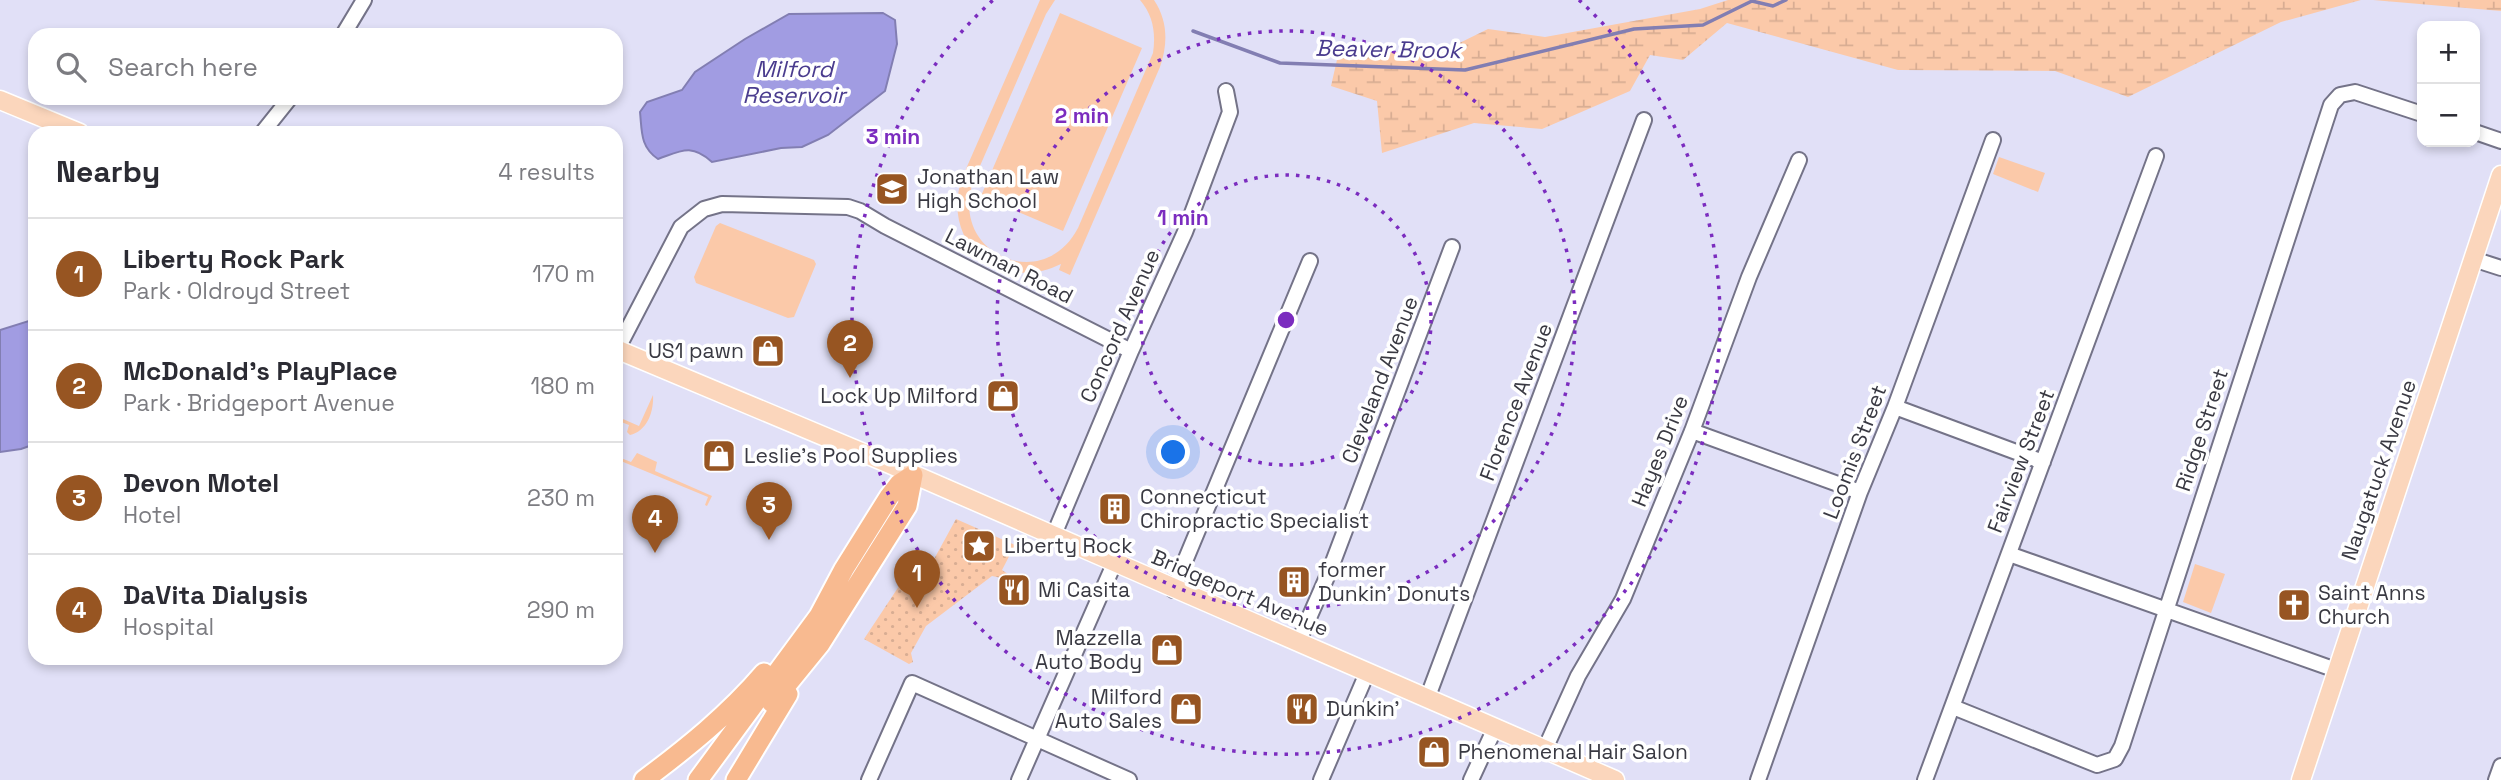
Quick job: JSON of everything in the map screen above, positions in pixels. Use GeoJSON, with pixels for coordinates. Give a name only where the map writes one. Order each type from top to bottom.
{"type":"FeatureCollection","features":[{"type":"Feature","properties":{"kind":"highway"},"geometry":{"type":"LineString","coordinates":[[698,780],[819,616],[844,569],[889,497],[899,484],[913,475]]}},
{"type":"Feature","properties":{"kind":"highway"},"geometry":{"type":"LineString","coordinates":[[736,780],[907,506],[913,475]]}},
{"type":"Feature","properties":{"kind":"highway"},"geometry":{"type":"LineString","coordinates":[[644,780],[699,738],[749,691],[844,569]]}},
{"type":"Feature","properties":{"kind":"highway"},"geometry":{"type":"LineString","coordinates":[[710,780],[820,644]]}},
{"type":"Feature","properties":{"kind":"main road"},"geometry":{"type":"LineString","coordinates":[[0,100],[63,126]]}},
{"type":"Feature","properties":{"kind":"main road","name":"Naugatuck Avenue"},"geometry":{"type":"LineString","coordinates":[[2301,780],[2501,175]]}},
{"type":"Feature","properties":{"kind":"main road","name":"Bridgeport Avenue"},"geometry":{"type":"LineString","coordinates":[[623,353],[913,475],[1615,780]]}},
{"type":"Feature","properties":{"kind":"street"},"geometry":{"type":"LineString","coordinates":[[347,28],[364,0]]}},
{"type":"Feature","properties":{"kind":"street","name":"Concord Avenue"},"geometry":{"type":"LineString","coordinates":[[1053,537],[1131,351],[1185,232],[1230,112],[1226,91]]}},
{"type":"Feature","properties":{"kind":"street","name":"Ridge Street"},"geometry":{"type":"LineString","coordinates":[[1953,707],[2097,765],[2115,759],[2122,746],[2328,112],[2336,98],[2349,92],[2364,94],[2417,112]]}},
{"type":"Feature","properties":{"kind":"street"},"geometry":{"type":"LineString","coordinates":[[268,126],[284,105]]}},
{"type":"Feature","properties":{"kind":"street","name":"Florence Avenue"},"geometry":{"type":"LineString","coordinates":[[1427,699],[1644,120]]}},
{"type":"Feature","properties":{"kind":"street"},"geometry":{"type":"LineString","coordinates":[[2480,134],[2501,141]]}},
{"type":"Feature","properties":{"kind":"street","name":"Loomis Street"},"geometry":{"type":"LineString","coordinates":[[1758,780],[1860,492],[1895,407],[1993,140]]}},
{"type":"Feature","properties":{"kind":"street","name":"Fairview Street"},"geometry":{"type":"LineString","coordinates":[[1925,780],[2156,156]]}},
{"type":"Feature","properties":{"kind":"street","name":"Hayes Drive"},"geometry":{"type":"LineString","coordinates":[[1545,749],[1578,676],[1623,598],[1692,431],[1749,277],[1799,160]]}},
{"type":"Feature","properties":{"kind":"street","name":"Lawman Road"},"geometry":{"type":"LineString","coordinates":[[623,338],[681,227],[704,209],[722,204],[848,207],[1131,351]]}},
{"type":"Feature","properties":{"kind":"street","name":"Cleveland Avenue"},"geometry":{"type":"LineString","coordinates":[[1298,643],[1330,570],[1452,247]]}},
{"type":"Feature","properties":{"kind":"street"},"geometry":{"type":"LineString","coordinates":[[2473,259],[2501,268]]}},
{"type":"Feature","properties":{"kind":"street"},"geometry":{"type":"LineString","coordinates":[[1174,590],[1310,261]]}},
{"type":"Feature","properties":{"kind":"street"},"geometry":{"type":"LineString","coordinates":[[1895,407],[2043,461]]}},
{"type":"Feature","properties":{"kind":"street"},"geometry":{"type":"LineString","coordinates":[[1692,431],[1860,492]]}},
{"type":"Feature","properties":{"kind":"street"},"geometry":{"type":"LineString","coordinates":[[2008,554],[2336,670]]}},
{"type":"Feature","properties":{"kind":"street"},"geometry":{"type":"LineString","coordinates":[[1018,780],[1114,564]]}},
{"type":"Feature","properties":{"kind":"street"},"geometry":{"type":"LineString","coordinates":[[1321,780],[1367,673]]}},
{"type":"Feature","properties":{"kind":"street"},"geometry":{"type":"LineString","coordinates":[[869,780],[912,683],[1129,780]]}},
{"type":"Feature","properties":{"kind":"street"},"geometry":{"type":"LineString","coordinates":[[1471,780],[1495,728]]}},
{"type":"Feature","properties":{"kind":"street"},"geometry":{"type":"LineString","coordinates":[[2497,780],[2501,766]]}},
{"type":"Feature","properties":{"kind":"green space"},"geometry":{"type":"Polygon","coordinates":[[[1040,0],[1055,0],[1046,14],[973,182],[969,207],[974,229],[986,246],[1003,257],[1023,262],[1043,259],[1062,248],[1078,228],[1153,53],[1152,25],[1140,0],[1154,0],[1162,16],[1165,33],[1160,67],[1070,275],[1059,270],[1061,264],[1038,272],[1017,272],[997,267],[980,257],[968,242],[960,223],[957,202],[962,178],[1040,0]]]}},
{"type":"Feature","properties":{"kind":"green space"},"geometry":{"type":"Polygon","coordinates":[[[1728,0],[2361,0],[2281,22],[2128,97],[2055,71],[1898,70],[1727,23],[1683,60],[1650,55],[1630,91],[1542,129],[1474,123],[1382,153],[1377,101],[1331,86],[1339,51],[1439,53],[1488,29],[1545,37],[1700,9],[1728,0]]]}},
{"type":"Feature","properties":{"kind":"green space"},"geometry":{"type":"Polygon","coordinates":[[[2373,0],[2501,0],[2501,11],[2373,0]]]}},
{"type":"Feature","properties":{"kind":"green space"},"geometry":{"type":"Polygon","coordinates":[[[1060,13],[1142,48],[1063,231],[981,196],[1060,13]]]}},
{"type":"Feature","properties":{"kind":"green space"},"geometry":{"type":"Polygon","coordinates":[[[1999,157],[2045,173],[2038,192],[1993,174],[1999,157]]]}},
{"type":"Feature","properties":{"kind":"green space"},"geometry":{"type":"Polygon","coordinates":[[[720,223],[814,260],[816,264],[794,317],[788,318],[696,283],[694,277],[716,226],[720,223]]]}},
{"type":"Feature","properties":{"kind":"green space"},"geometry":{"type":"Polygon","coordinates":[[[653,395],[648,420],[641,429],[630,435],[627,432],[629,425],[623,423],[623,419],[639,426],[653,395]]]}},
{"type":"Feature","properties":{"kind":"green space"},"geometry":{"type":"Polygon","coordinates":[[[637,453],[657,462],[655,471],[712,496],[707,506],[708,497],[623,462],[623,459],[631,462],[637,453]]]}},
{"type":"Feature","properties":{"kind":"green space"},"geometry":{"type":"Polygon","coordinates":[[[956,519],[1015,545],[1002,570],[1012,577],[1011,580],[992,576],[926,626],[911,653],[913,662],[909,664],[864,639],[913,565],[933,561],[956,519]]]}},
{"type":"Feature","properties":{"kind":"green space"},"geometry":{"type":"Polygon","coordinates":[[[2195,564],[2225,574],[2211,613],[2183,602],[2195,564]]]}},
{"type":"Feature","properties":{"kind":"water","name":"Milford Reservoir"},"geometry":{"type":"Polygon","coordinates":[[[883,13],[895,20],[897,44],[885,91],[828,135],[802,147],[781,148],[712,162],[698,152],[686,150],[658,159],[645,144],[640,112],[647,102],[682,90],[695,72],[789,14],[883,13]]]}},
{"type":"Feature","properties":{"kind":"water"},"geometry":{"type":"Polygon","coordinates":[[[28,321],[28,446],[0,452],[0,330],[28,321]]]}},
{"type":"Feature","properties":{"kind":"waterway","name":"Beaver Brook"},"geometry":{"type":"LineString","coordinates":[[1193,31],[1280,63],[1465,70],[1634,29],[1703,25],[1752,1],[1773,6],[1786,0]]}},
{"type":"Feature","properties":{"kind":"place","name":"Jonathan Law High School"},"geometry":{"type":"Point","coordinates":[892,189]}},
{"type":"Feature","properties":{"kind":"place","name":"US1 pawn"},"geometry":{"type":"Point","coordinates":[768,351]}},
{"type":"Feature","properties":{"kind":"place","name":"McDonald's PlayPlace"},"geometry":{"type":"Point","coordinates":[850,378]}},
{"type":"Feature","properties":{"kind":"place","name":"Lock Up Milford"},"geometry":{"type":"Point","coordinates":[1003,396]}},
{"type":"Feature","properties":{"kind":"place","name":"Leslie's Pool Supplies"},"geometry":{"type":"Point","coordinates":[719,456]}},
{"type":"Feature","properties":{"kind":"place","name":"Connecticut Chiropractic Specialist"},"geometry":{"type":"Point","coordinates":[1115,509]}},
{"type":"Feature","properties":{"kind":"place","name":"Devon Motel"},"geometry":{"type":"Point","coordinates":[769,540]}},
{"type":"Feature","properties":{"kind":"place","name":"Liberty Rock"},"geometry":{"type":"Point","coordinates":[979,546]}},
{"type":"Feature","properties":{"kind":"place","name":"DaVita Dialysis"},"geometry":{"type":"Point","coordinates":[655,553]}},
{"type":"Feature","properties":{"kind":"place","name":"former Dunkin' Donuts"},"geometry":{"type":"Point","coordinates":[1294,582]}},
{"type":"Feature","properties":{"kind":"place","name":"Mi Casita"},"geometry":{"type":"Point","coordinates":[1014,590]}},
{"type":"Feature","properties":{"kind":"place","name":"Saint Anns Church"},"geometry":{"type":"Point","coordinates":[2294,605]}},
{"type":"Feature","properties":{"kind":"place","name":"Liberty Rock Park"},"geometry":{"type":"Point","coordinates":[917,608]}},
{"type":"Feature","properties":{"kind":"place","name":"Mazzella Auto Body"},"geometry":{"type":"Point","coordinates":[1167,650]}},
{"type":"Feature","properties":{"kind":"place","name":"Milford Auto Sales"},"geometry":{"type":"Point","coordinates":[1186,709]}},
{"type":"Feature","properties":{"kind":"place","name":"Dunkin'"},"geometry":{"type":"Point","coordinates":[1302,709]}},
{"type":"Feature","properties":{"kind":"place","name":"Phenomenal Hair Salon"},"geometry":{"type":"Point","coordinates":[1434,752]}}]}
